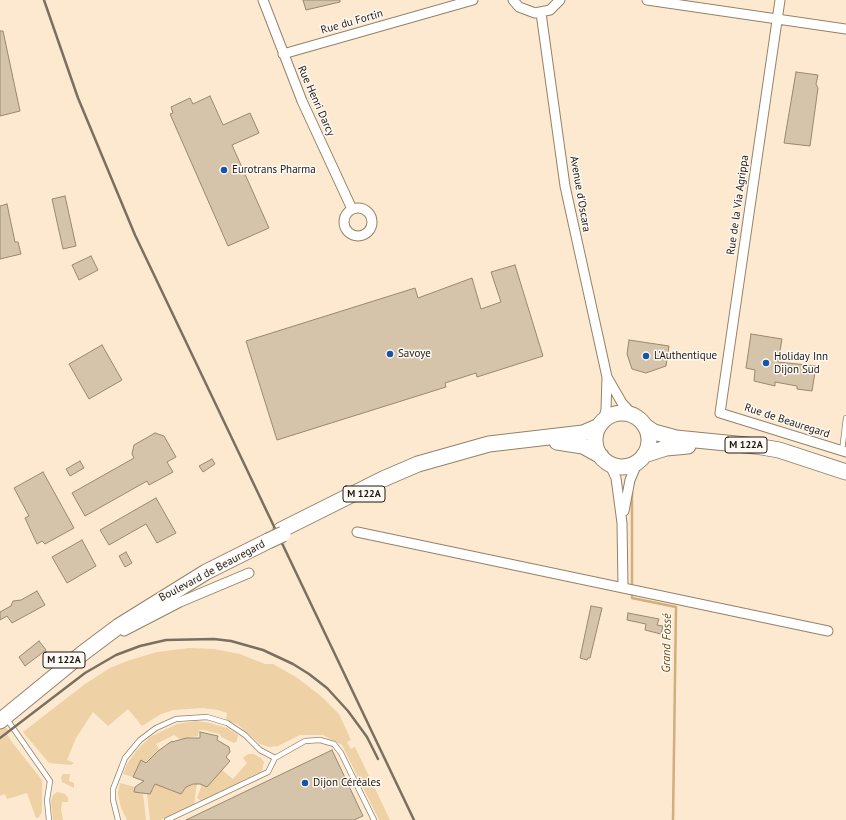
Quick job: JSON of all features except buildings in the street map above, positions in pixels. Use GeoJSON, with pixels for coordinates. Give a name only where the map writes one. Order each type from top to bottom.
{"type":"FeatureCollection","features":[{"type":"Feature","properties":{"kind":"main road"},"geometry":{"type":"LineString","coordinates":[[617,414],[640,421],[649,441],[641,458],[625,467],[618,467],[605,459],[596,444],[595,437],[601,423],[617,414]]}},
{"type":"Feature","properties":{"kind":"main road","name":"M 122A"},"geometry":{"type":"LineString","coordinates":[[640,421],[654,432],[676,438],[756,446],[779,450],[846,472]]}},
{"type":"Feature","properties":{"kind":"main road","name":"M 122A"},"geometry":{"type":"LineString","coordinates":[[446,458],[512,440],[583,433],[601,423]]}},
{"type":"Feature","properties":{"kind":"main road","name":"M 122A"},"geometry":{"type":"LineString","coordinates":[[446,458],[492,449],[553,442],[583,446],[605,459]]}},
{"type":"Feature","properties":{"kind":"main road","name":"M 122A"},"geometry":{"type":"LineString","coordinates":[[641,458],[656,450],[681,446],[748,450],[795,460],[846,478]]}},
{"type":"Feature","properties":{"kind":"main road","name":"Boulevard de Beauregard"},"geometry":{"type":"LineString","coordinates":[[2,715],[134,610],[204,568],[403,476],[446,458]]}},
{"type":"Feature","properties":{"kind":"main road","name":"Boulevard de Beauregard"},"geometry":{"type":"LineString","coordinates":[[2,715],[90,647],[164,596],[266,539]]}},
{"type":"Feature","properties":{"kind":"street","name":"Rue Henri Darcy"},"geometry":{"type":"LineString","coordinates":[[263,0],[302,101],[352,209]]}},
{"type":"Feature","properties":{"kind":"street","name":"Rue du Fortin"},"geometry":{"type":"LineString","coordinates":[[283,54],[473,0]]}},
{"type":"Feature","properties":{"kind":"street"},"geometry":{"type":"LineString","coordinates":[[513,0],[519,7],[526,11],[541,13],[550,10],[560,0]]}},
{"type":"Feature","properties":{"kind":"street"},"geometry":{"type":"LineString","coordinates":[[647,0],[846,29]]}},
{"type":"Feature","properties":{"kind":"street","name":"Rue de la Via Agrippa"},"geometry":{"type":"LineString","coordinates":[[720,413],[780,0]]}},
{"type":"Feature","properties":{"kind":"street","name":"Avenue d'Oscara"},"geometry":{"type":"LineString","coordinates":[[541,13],[566,186],[607,377],[606,410],[601,423]]}},
{"type":"Feature","properties":{"kind":"street","name":"Avenue d'Oscara"},"geometry":{"type":"LineString","coordinates":[[607,377],[622,403],[640,421]]}},
{"type":"Feature","properties":{"kind":"street","name":"Rue de Beauregard"},"geometry":{"type":"LineString","coordinates":[[720,413],[844,452]]}},
{"type":"Feature","properties":{"kind":"street"},"geometry":{"type":"LineString","coordinates":[[622,523],[628,485],[641,458]]}},
{"type":"Feature","properties":{"kind":"street"},"geometry":{"type":"LineString","coordinates":[[605,459],[617,483],[622,523],[623,586]]}},
{"type":"Feature","properties":{"kind":"street"},"geometry":{"type":"LineString","coordinates":[[357,532],[623,586],[828,631]]}},
{"type":"Feature","properties":{"kind":"street"},"geometry":{"type":"LineString","coordinates":[[90,647],[180,602],[249,573]]}},
{"type":"Feature","properties":{"kind":"lane"},"geometry":{"type":"LineString","coordinates":[[844,452],[846,418]]}},
{"type":"Feature","properties":{"kind":"lane"},"geometry":{"type":"LineString","coordinates":[[2,715],[50,781],[47,800],[49,820]]}},
{"type":"Feature","properties":{"kind":"lane"},"geometry":{"type":"LineString","coordinates":[[118,820],[113,800],[113,789],[125,758],[144,736],[156,728],[176,719],[207,717],[227,723],[245,735],[260,750],[274,758]]}},
{"type":"Feature","properties":{"kind":"lane"},"geometry":{"type":"LineString","coordinates":[[167,820],[268,772],[274,758],[304,741],[320,740],[334,744],[341,752],[374,820]]}},
{"type":"Feature","properties":{"kind":"shaded area"},"geometry":{"type":"Polygon","coordinates":[[[189,648],[214,649],[240,654],[265,664],[273,664],[296,677],[321,696],[339,714],[351,740],[347,742],[351,749],[355,747],[390,820],[379,820],[342,745],[323,735],[300,735],[278,746],[269,747],[260,744],[237,724],[226,720],[227,713],[218,710],[203,708],[174,710],[161,714],[142,726],[128,709],[108,726],[93,712],[76,738],[67,760],[74,763],[71,765],[49,763],[23,732],[85,684],[110,668],[157,652],[189,648]]]}},
{"type":"Feature","properties":{"kind":"shaded area"},"geometry":{"type":"Polygon","coordinates":[[[196,721],[227,728],[238,735],[237,741],[234,743],[221,737],[220,734],[203,730],[199,730],[198,736],[180,739],[174,735],[156,744],[159,749],[145,763],[141,761],[133,777],[123,774],[127,764],[137,750],[150,737],[177,724],[196,721]]]}},
{"type":"Feature","properties":{"kind":"shaded area"},"geometry":{"type":"Polygon","coordinates":[[[0,726],[8,729],[7,734],[11,741],[42,780],[42,812],[38,818],[36,818],[27,793],[7,799],[5,794],[0,796],[0,726]]]}},
{"type":"Feature","properties":{"kind":"shaded area"},"geometry":{"type":"Polygon","coordinates":[[[248,754],[254,754],[261,758],[264,762],[262,771],[201,801],[197,798],[202,784],[207,787],[222,770],[233,779],[247,763],[243,758],[248,754]]]}},
{"type":"Feature","properties":{"kind":"shaded area"},"geometry":{"type":"Polygon","coordinates":[[[63,774],[70,774],[69,781],[74,783],[74,788],[62,782],[61,777],[63,774]]]}},
{"type":"Feature","properties":{"kind":"shaded area"},"geometry":{"type":"Polygon","coordinates":[[[157,779],[163,787],[181,794],[186,787],[197,783],[194,804],[161,820],[150,820],[147,793],[150,794],[151,790],[153,790],[157,779]]]}},
{"type":"Feature","properties":{"kind":"shaded area"},"geometry":{"type":"Polygon","coordinates":[[[120,783],[135,787],[135,792],[143,793],[146,820],[127,820],[121,808],[118,793],[120,783]]]}},
{"type":"Feature","properties":{"kind":"shaded area"},"geometry":{"type":"Polygon","coordinates":[[[57,792],[65,794],[68,798],[68,802],[62,802],[61,810],[63,820],[53,820],[51,801],[53,795],[57,792]]]}},
{"type":"Feature","properties":{"kind":"waterway","name":"Grand Fossé"},"geometry":{"type":"LineString","coordinates":[[632,491],[632,588]]}},
{"type":"Feature","properties":{"kind":"waterway","name":"Grand Fossé"},"geometry":{"type":"LineString","coordinates":[[632,593],[632,598],[676,607],[673,820]]}},
{"type":"Feature","properties":{"kind":"railway"},"geometry":{"type":"LineString","coordinates":[[44,0],[78,98],[135,235],[414,820]]}},
{"type":"Feature","properties":{"kind":"railway"},"geometry":{"type":"LineString","coordinates":[[0,738],[85,673],[116,655],[140,646],[166,640],[214,639],[231,641],[263,650],[293,664],[309,674],[327,688],[348,711],[367,737],[378,759]]}},
{"type":"Feature","properties":{"kind":"place","name":"Eurotrans Pharma"},"geometry":{"type":"Point","coordinates":[224,170]}},
{"type":"Feature","properties":{"kind":"place","name":"Savoye"},"geometry":{"type":"Point","coordinates":[390,354]}},
{"type":"Feature","properties":{"kind":"place","name":"L'Authentique"},"geometry":{"type":"Point","coordinates":[646,356]}},
{"type":"Feature","properties":{"kind":"place","name":"Holiday Inn Dijon Sud"},"geometry":{"type":"Point","coordinates":[766,363]}},
{"type":"Feature","properties":{"kind":"place","name":"Dijon Céréales"},"geometry":{"type":"Point","coordinates":[305,783]}}]}
